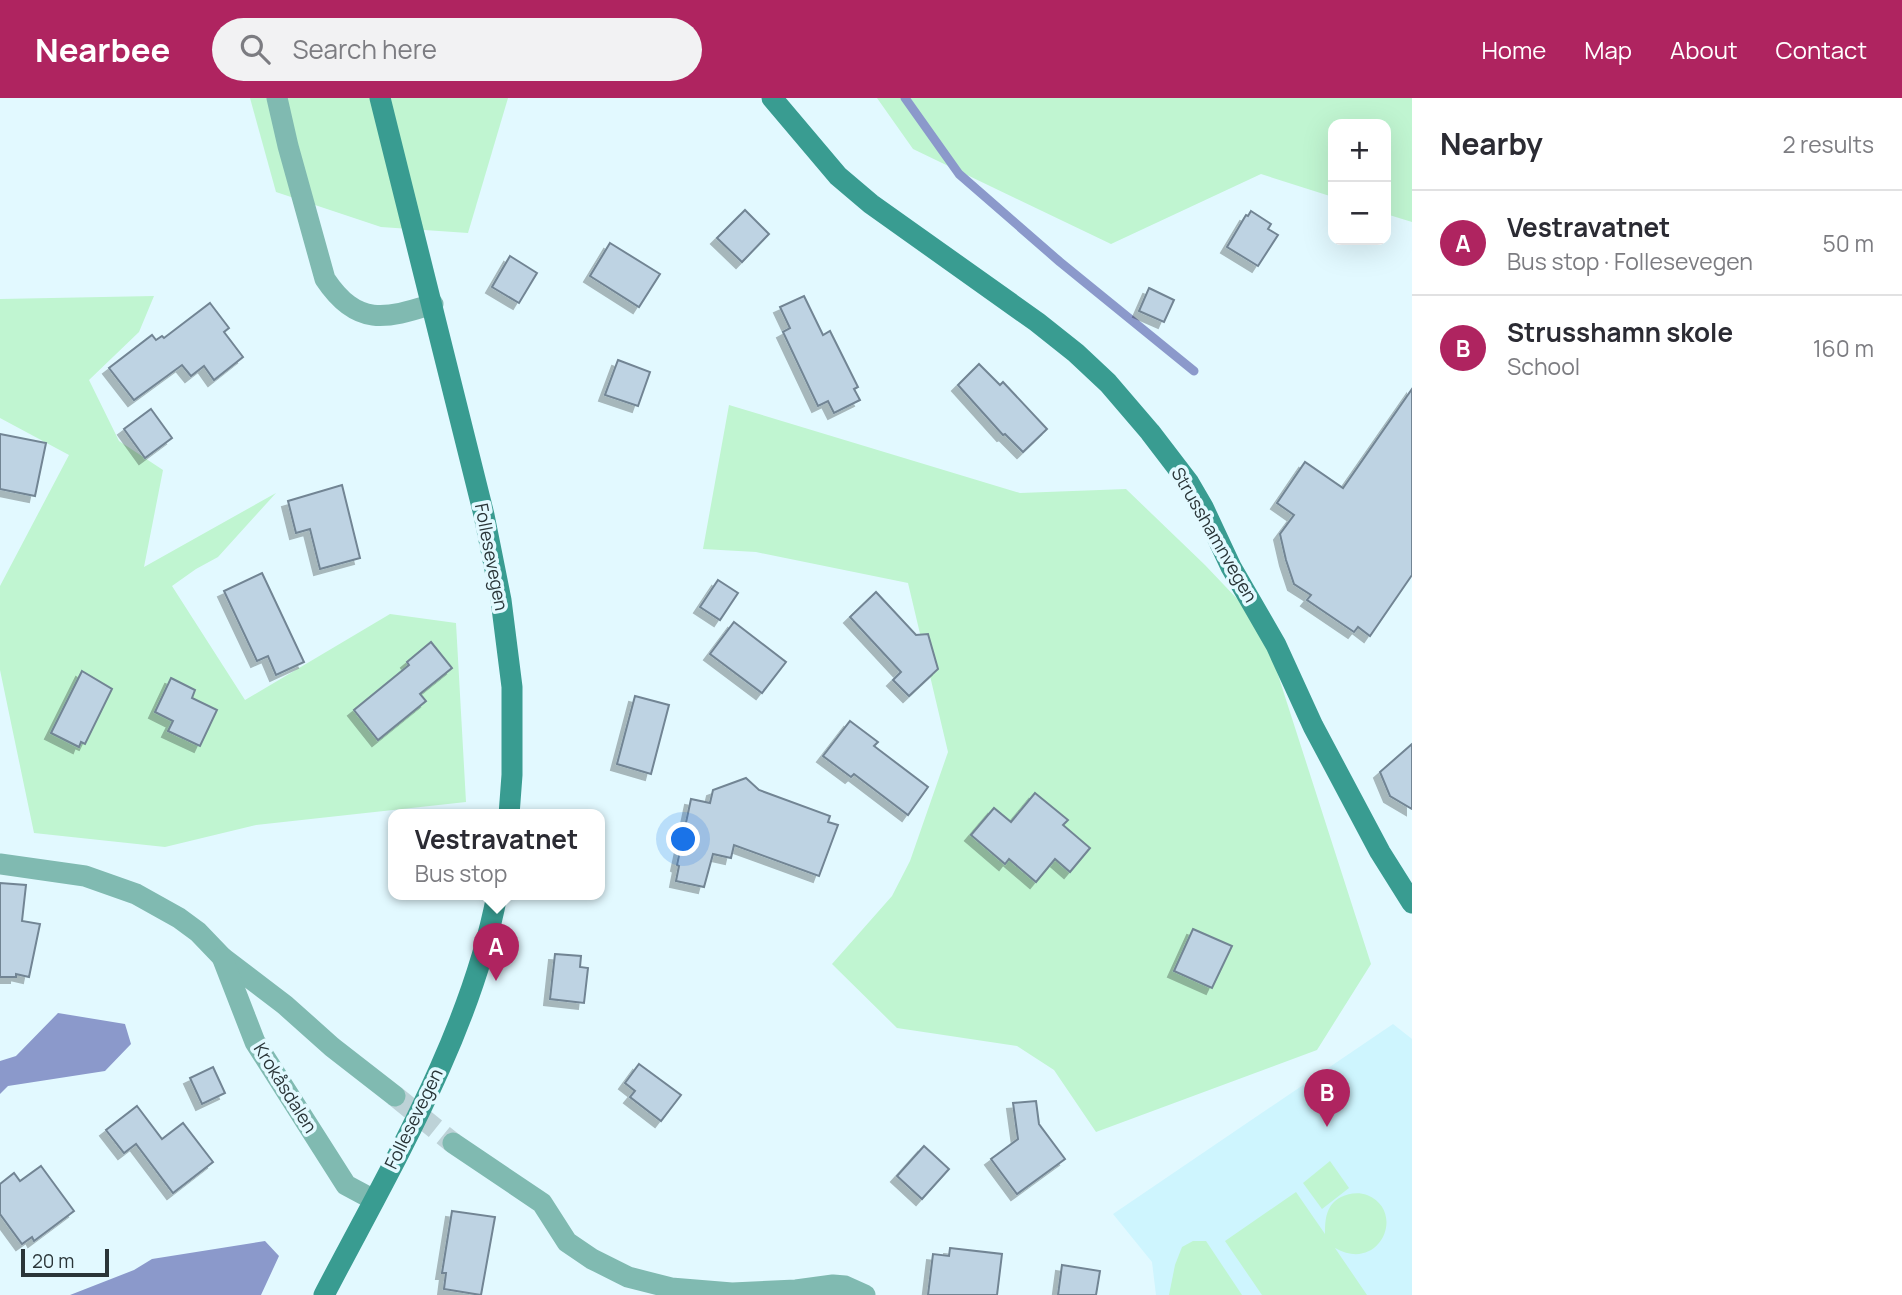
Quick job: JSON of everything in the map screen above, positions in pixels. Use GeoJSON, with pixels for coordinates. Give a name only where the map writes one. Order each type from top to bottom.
{"type":"FeatureCollection","features":[{"type":"Feature","properties":{"kind":"main road","name":"Follesevegen"},"geometry":{"type":"LineString","coordinates":[[380,98],[484,515],[501,600],[512,687],[509,809]]}},
{"type":"Feature","properties":{"kind":"main road","name":"Strusshamnvegen"},"geometry":{"type":"LineString","coordinates":[[772,98],[838,176],[871,204],[1037,322],[1076,353],[1108,383],[1150,432],[1203,507],[1231,567],[1276,645],[1312,726],[1380,852],[1412,903]]}},
{"type":"Feature","properties":{"kind":"main road","name":"Follesevegen"},"geometry":{"type":"LineString","coordinates":[[324,1295],[429,1091],[470,990],[496,900]]}},
{"type":"Feature","properties":{"kind":"street"},"geometry":{"type":"LineString","coordinates":[[277,98],[325,279],[334,292],[355,310],[370,316],[393,316],[433,304]]}},
{"type":"Feature","properties":{"kind":"street","name":"Krokåsdalen"},"geometry":{"type":"LineString","coordinates":[[0,864],[85,876],[136,894],[198,932],[222,957],[395,1096]]}},
{"type":"Feature","properties":{"kind":"street","name":"Krokåsdalen"},"geometry":{"type":"LineString","coordinates":[[222,957],[255,1042],[346,1185],[374,1199]]}},
{"type":"Feature","properties":{"kind":"street"},"geometry":{"type":"LineString","coordinates":[[453,1143],[542,1203],[567,1242],[592,1259],[628,1277],[671,1289],[732,1293],[833,1285],[845,1286],[865,1295]]}},
{"type":"Feature","properties":{"kind":"shaded area"},"geometry":{"type":"Polygon","coordinates":[[[1393,1024],[1412,1039],[1412,1295],[1156,1295],[1152,1262],[1113,1214],[1393,1024]]]}},
{"type":"Feature","properties":{"kind":"green space"},"geometry":{"type":"Polygon","coordinates":[[[250,98],[508,98],[468,233],[381,227],[276,192],[250,98]]]}},
{"type":"Feature","properties":{"kind":"green space"},"geometry":{"type":"Polygon","coordinates":[[[877,98],[1412,98],[1412,222],[1391,216],[1391,119],[1328,119],[1328,195],[1261,174],[1111,244],[913,149],[877,98]]]}},
{"type":"Feature","properties":{"kind":"green space"},"geometry":{"type":"Polygon","coordinates":[[[154,296],[139,332],[89,380],[119,441],[163,470],[144,567],[276,493],[218,557],[172,586],[245,700],[390,614],[456,623],[466,802],[256,825],[165,847],[34,833],[0,670],[0,586],[69,455],[0,418],[0,299],[154,296]]]}},
{"type":"Feature","properties":{"kind":"green space"},"geometry":{"type":"Polygon","coordinates":[[[729,405],[1020,493],[1126,489],[1205,565],[1262,625],[1371,964],[1317,1050],[1096,1132],[1054,1070],[1017,1046],[897,1028],[832,964],[892,896],[910,861],[948,752],[908,583],[756,552],[703,549],[729,405]]]}},
{"type":"Feature","properties":{"kind":"green space"},"geometry":{"type":"Polygon","coordinates":[[[1330,1161],[1349,1188],[1322,1209],[1303,1183],[1330,1161]]]}},
{"type":"Feature","properties":{"kind":"green space"},"geometry":{"type":"Polygon","coordinates":[[[1296,1192],[1325,1234],[1329,1208],[1341,1197],[1361,1193],[1379,1203],[1385,1214],[1386,1226],[1383,1237],[1375,1247],[1365,1253],[1351,1254],[1335,1248],[1367,1295],[1262,1295],[1225,1241],[1296,1192]]]}},
{"type":"Feature","properties":{"kind":"green space"},"geometry":{"type":"Polygon","coordinates":[[[1193,1241],[1206,1241],[1242,1295],[1169,1295],[1182,1247],[1193,1241]]]}},
{"type":"Feature","properties":{"kind":"water"},"geometry":{"type":"Polygon","coordinates":[[[58,1013],[125,1024],[131,1044],[105,1071],[8,1086],[0,1094],[0,1061],[16,1056],[58,1013]]]}},
{"type":"Feature","properties":{"kind":"water"},"geometry":{"type":"Polygon","coordinates":[[[265,1241],[279,1256],[261,1295],[70,1295],[134,1270],[152,1259],[265,1241]]]}},
{"type":"Feature","properties":{"kind":"building"},"geometry":{"type":"Polygon","coordinates":[[[745,210],[769,234],[742,262],[717,238],[745,210]]]}},
{"type":"Feature","properties":{"kind":"building"},"geometry":{"type":"Polygon","coordinates":[[[1251,211],[1271,224],[1268,229],[1278,235],[1258,266],[1227,247],[1251,211]]]}},
{"type":"Feature","properties":{"kind":"building"},"geometry":{"type":"Polygon","coordinates":[[[610,243],[660,274],[639,307],[590,276],[610,243]]]}},
{"type":"Feature","properties":{"kind":"building"},"geometry":{"type":"Polygon","coordinates":[[[510,256],[537,273],[519,303],[492,287],[510,256]]]}},
{"type":"Feature","properties":{"kind":"building"},"geometry":{"type":"Polygon","coordinates":[[[1149,288],[1174,300],[1164,322],[1139,311],[1149,288]]]}},
{"type":"Feature","properties":{"kind":"building"},"geometry":{"type":"Polygon","coordinates":[[[804,296],[823,335],[830,331],[858,387],[854,389],[860,400],[834,413],[828,401],[818,406],[783,332],[790,328],[780,307],[804,296]]]}},
{"type":"Feature","properties":{"kind":"building"},"geometry":{"type":"Polygon","coordinates":[[[210,303],[229,328],[224,332],[243,357],[214,380],[204,366],[191,376],[182,365],[134,400],[109,368],[152,335],[156,340],[162,336],[164,338],[210,303]]]}},
{"type":"Feature","properties":{"kind":"building"},"geometry":{"type":"Polygon","coordinates":[[[618,360],[650,372],[638,406],[605,395],[618,360]]]}},
{"type":"Feature","properties":{"kind":"building"},"geometry":{"type":"Polygon","coordinates":[[[979,364],[1000,385],[1003,382],[1047,429],[1023,452],[1003,435],[958,385],[979,364]]]}},
{"type":"Feature","properties":{"kind":"building"},"geometry":{"type":"Polygon","coordinates":[[[1412,389],[1412,575],[1370,636],[1358,627],[1354,632],[1307,600],[1311,595],[1294,584],[1280,534],[1294,515],[1277,503],[1305,462],[1343,488],[1412,389]]]}},
{"type":"Feature","properties":{"kind":"building"},"geometry":{"type":"Polygon","coordinates":[[[151,409],[172,438],[145,458],[124,429],[151,409]]]}},
{"type":"Feature","properties":{"kind":"building"},"geometry":{"type":"Polygon","coordinates":[[[0,434],[46,443],[35,496],[0,489],[0,434]]]}},
{"type":"Feature","properties":{"kind":"building"},"geometry":{"type":"Polygon","coordinates":[[[342,485],[360,558],[320,569],[310,529],[296,533],[288,501],[342,485]]]}},
{"type":"Feature","properties":{"kind":"building"},"geometry":{"type":"Polygon","coordinates":[[[262,573],[304,662],[276,675],[268,656],[257,661],[224,591],[262,573]]]}},
{"type":"Feature","properties":{"kind":"building"},"geometry":{"type":"Polygon","coordinates":[[[718,580],[738,593],[720,620],[700,607],[718,580]]]}},
{"type":"Feature","properties":{"kind":"building"},"geometry":{"type":"Polygon","coordinates":[[[876,592],[916,635],[928,634],[938,669],[909,696],[893,680],[901,672],[850,617],[876,592]]]}},
{"type":"Feature","properties":{"kind":"building"},"geometry":{"type":"Polygon","coordinates":[[[734,622],[786,662],[762,693],[710,654],[734,622]]]}},
{"type":"Feature","properties":{"kind":"building"},"geometry":{"type":"Polygon","coordinates":[[[431,642],[452,668],[420,694],[426,701],[378,740],[354,710],[409,665],[407,662],[431,642]]]}},
{"type":"Feature","properties":{"kind":"building"},"geometry":{"type":"Polygon","coordinates":[[[82,671],[112,689],[85,744],[81,742],[79,747],[51,733],[82,671]]]}},
{"type":"Feature","properties":{"kind":"building"},"geometry":{"type":"Polygon","coordinates":[[[171,678],[195,690],[192,698],[217,710],[200,746],[168,731],[173,721],[155,712],[171,678]]]}},
{"type":"Feature","properties":{"kind":"building"},"geometry":{"type":"Polygon","coordinates":[[[635,696],[669,705],[651,774],[617,764],[635,696]]]}},
{"type":"Feature","properties":{"kind":"building"},"geometry":{"type":"Polygon","coordinates":[[[850,721],[878,742],[874,746],[928,787],[908,815],[854,774],[851,777],[823,756],[850,721]]]}},
{"type":"Feature","properties":{"kind":"building"},"geometry":{"type":"Polygon","coordinates":[[[1412,744],[1412,809],[1390,796],[1380,772],[1412,744]]]}},
{"type":"Feature","properties":{"kind":"building"},"geometry":{"type":"Polygon","coordinates":[[[746,778],[759,790],[830,816],[828,822],[838,825],[819,876],[734,845],[731,858],[713,854],[704,887],[676,881],[691,799],[710,803],[713,790],[746,778]]]}},
{"type":"Feature","properties":{"kind":"building"},"geometry":{"type":"Polygon","coordinates":[[[1035,793],[1068,820],[1063,825],[1090,848],[1070,872],[1055,859],[1036,882],[1009,859],[1005,864],[971,835],[994,808],[1011,822],[1035,793]]]}},
{"type":"Feature","properties":{"kind":"building"},"geometry":{"type":"Polygon","coordinates":[[[0,883],[26,885],[22,921],[40,924],[29,977],[16,974],[16,977],[0,977],[0,883]]]}},
{"type":"Feature","properties":{"kind":"building"},"geometry":{"type":"Polygon","coordinates":[[[1193,929],[1232,946],[1212,988],[1174,971],[1193,929]]]}},
{"type":"Feature","properties":{"kind":"building"},"geometry":{"type":"Polygon","coordinates":[[[555,954],[581,956],[580,967],[588,968],[584,1003],[550,999],[555,954]]]}},
{"type":"Feature","properties":{"kind":"building"},"geometry":{"type":"Polygon","coordinates":[[[639,1064],[681,1095],[661,1121],[630,1097],[635,1091],[625,1083],[639,1064]]]}},
{"type":"Feature","properties":{"kind":"building"},"geometry":{"type":"Polygon","coordinates":[[[213,1067],[225,1093],[202,1104],[190,1078],[213,1067]]]}},
{"type":"Feature","properties":{"kind":"building"},"geometry":{"type":"Polygon","coordinates":[[[1036,1101],[1039,1124],[1065,1159],[1017,1194],[991,1159],[1018,1139],[1013,1103],[1036,1101]]]}},
{"type":"Feature","properties":{"kind":"building"},"geometry":{"type":"Polygon","coordinates":[[[137,1106],[162,1139],[183,1123],[213,1162],[173,1193],[136,1144],[124,1153],[106,1130],[137,1106]]]}},
{"type":"Feature","properties":{"kind":"building"},"geometry":{"type":"Polygon","coordinates":[[[924,1146],[949,1169],[922,1199],[897,1176],[924,1146]]]}},
{"type":"Feature","properties":{"kind":"building"},"geometry":{"type":"Polygon","coordinates":[[[41,1166],[74,1211],[34,1241],[32,1237],[22,1244],[0,1214],[0,1184],[14,1173],[20,1181],[41,1166]]]}},
{"type":"Feature","properties":{"kind":"building"},"geometry":{"type":"Polygon","coordinates":[[[452,1211],[495,1217],[481,1295],[444,1289],[446,1273],[442,1273],[452,1211]]]}},
{"type":"Feature","properties":{"kind":"building"},"geometry":{"type":"Polygon","coordinates":[[[950,1248],[1002,1254],[997,1295],[928,1295],[933,1254],[949,1256],[950,1248]]]}},
{"type":"Feature","properties":{"kind":"building"},"geometry":{"type":"Polygon","coordinates":[[[1062,1265],[1100,1271],[1096,1295],[1058,1295],[1062,1265]]]}},
{"type":"Feature","properties":{"kind":"waterway"},"geometry":{"type":"LineString","coordinates":[[905,98],[959,174],[1060,262],[1194,371]]}},
{"type":"Feature","properties":{"kind":"tunnel"},"geometry":{"type":"LineString","coordinates":[[395,1096],[453,1143]]}},
{"type":"Feature","properties":{"kind":"place","name":"Vestravatnet"},"geometry":{"type":"Point","coordinates":[496,981]}},
{"type":"Feature","properties":{"kind":"place","name":"Strusshamn skole"},"geometry":{"type":"Point","coordinates":[1327,1127]}}]}
